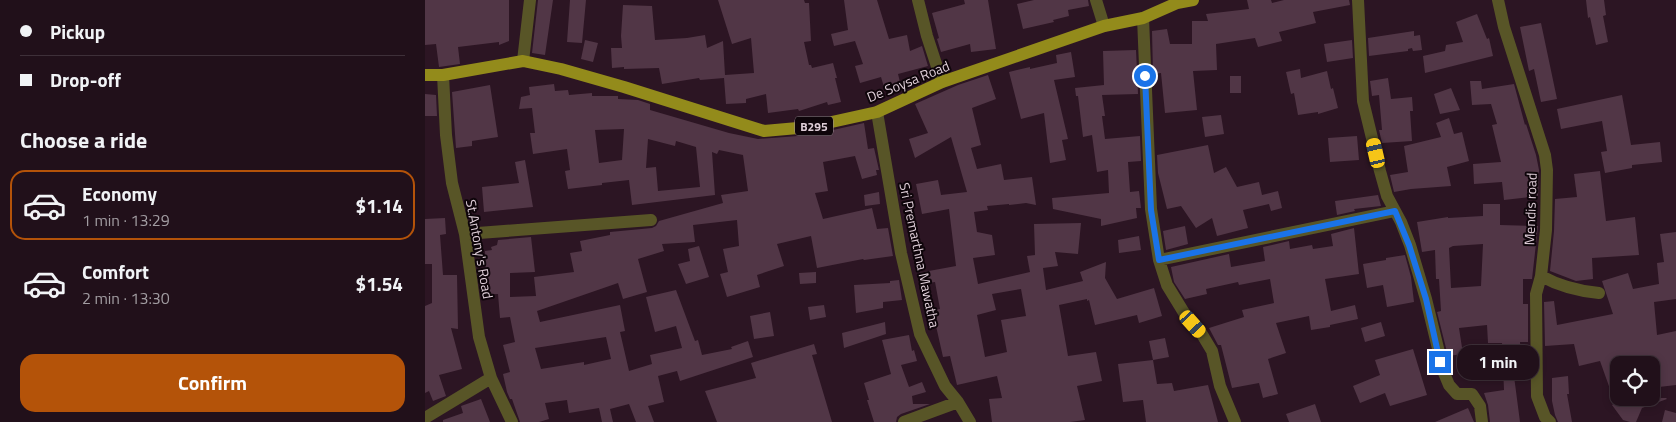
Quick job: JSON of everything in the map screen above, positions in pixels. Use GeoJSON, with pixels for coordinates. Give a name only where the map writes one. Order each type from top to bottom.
{"type":"FeatureCollection","features":[{"type":"Feature","properties":{"kind":"main road","name":"De Soysa Road"},"geometry":{"type":"LineString","coordinates":[[425,75],[443,75],[523,61],[624,86],[764,131],[809,127],[877,112],[942,82],[1104,26],[1143,18],[1176,2],[1193,0]]}},
{"type":"Feature","properties":{"kind":"street"},"geometry":{"type":"LineString","coordinates":[[523,61],[530,0]]}},
{"type":"Feature","properties":{"kind":"street"},"geometry":{"type":"LineString","coordinates":[[918,0],[942,82]]}},
{"type":"Feature","properties":{"kind":"street"},"geometry":{"type":"LineString","coordinates":[[1096,0],[1104,26]]}},
{"type":"Feature","properties":{"kind":"street"},"geometry":{"type":"LineString","coordinates":[[1358,0],[1363,101],[1387,196],[1409,245],[1426,299],[1440,362],[1449,385],[1457,394],[1472,394],[1479,406],[1482,422]]}},
{"type":"Feature","properties":{"kind":"street","name":"Mendis road"},"geometry":{"type":"LineString","coordinates":[[1498,0],[1504,26],[1545,155],[1547,170],[1546,230],[1541,276],[1536,294],[1537,396],[1545,417],[1550,422]]}},
{"type":"Feature","properties":{"kind":"street"},"geometry":{"type":"LineString","coordinates":[[1143,18],[1151,210],[1159,260],[1167,285],[1186,316],[1200,331],[1211,352],[1220,386],[1235,422]]}},
{"type":"Feature","properties":{"kind":"street","name":"St.Antony's Road"},"geometry":{"type":"LineString","coordinates":[[443,75],[446,136],[452,184],[465,234],[479,337],[491,378],[512,422]]}},
{"type":"Feature","properties":{"kind":"street","name":"Sri Premarthna Mawatha"},"geometry":{"type":"LineString","coordinates":[[877,112],[901,253],[920,334],[945,386],[959,402],[969,422]]}},
{"type":"Feature","properties":{"kind":"street"},"geometry":{"type":"LineString","coordinates":[[1159,260],[1395,211]]}},
{"type":"Feature","properties":{"kind":"street"},"geometry":{"type":"LineString","coordinates":[[465,234],[651,220]]}},
{"type":"Feature","properties":{"kind":"street"},"geometry":{"type":"LineString","coordinates":[[1541,276],[1559,285],[1599,294]]}},
{"type":"Feature","properties":{"kind":"street"},"geometry":{"type":"LineString","coordinates":[[425,418],[491,378]]}},
{"type":"Feature","properties":{"kind":"street"},"geometry":{"type":"LineString","coordinates":[[904,422],[959,402]]}},
{"type":"Feature","properties":{"kind":"building"},"geometry":{"type":"Polygon","coordinates":[[[425,0],[509,0],[509,41],[499,45],[499,42],[458,47],[460,64],[439,67],[436,44],[425,45],[425,0]]]}},
{"type":"Feature","properties":{"kind":"building"},"geometry":{"type":"Polygon","coordinates":[[[538,0],[553,0],[545,55],[532,53],[538,0]]]}},
{"type":"Feature","properties":{"kind":"building"},"geometry":{"type":"Polygon","coordinates":[[[570,0],[586,0],[582,43],[567,42],[570,0]]]}},
{"type":"Feature","properties":{"kind":"building"},"geometry":{"type":"Polygon","coordinates":[[[718,0],[804,0],[805,3],[809,3],[811,41],[804,42],[809,65],[812,68],[833,63],[841,102],[828,105],[827,102],[799,111],[798,109],[768,113],[766,94],[746,99],[746,103],[726,104],[724,78],[700,80],[699,78],[662,84],[659,68],[612,68],[611,48],[622,48],[623,5],[652,6],[655,40],[705,35],[707,48],[723,41],[725,75],[754,73],[751,38],[732,44],[718,0]]]}},
{"type":"Feature","properties":{"kind":"building"},"geometry":{"type":"Polygon","coordinates":[[[844,0],[877,0],[889,39],[907,35],[910,51],[922,46],[928,66],[898,74],[900,82],[884,87],[881,77],[860,83],[855,66],[863,64],[855,41],[834,46],[831,34],[848,30],[844,0]]]}},
{"type":"Feature","properties":{"kind":"building"},"geometry":{"type":"Polygon","coordinates":[[[964,0],[988,0],[996,49],[971,52],[970,44],[941,52],[932,13],[965,4],[964,0]]]}},
{"type":"Feature","properties":{"kind":"building"},"geometry":{"type":"Polygon","coordinates":[[[1034,0],[1088,0],[1089,6],[1068,10],[1069,16],[1053,20],[1054,22],[1023,29],[1017,4],[1034,0]]]}},
{"type":"Feature","properties":{"kind":"building"},"geometry":{"type":"Polygon","coordinates":[[[1247,0],[1271,0],[1272,3],[1284,0],[1349,0],[1350,5],[1313,12],[1316,23],[1279,32],[1282,41],[1258,47],[1255,38],[1216,44],[1217,70],[1193,71],[1197,110],[1165,113],[1161,73],[1153,74],[1152,31],[1167,29],[1170,44],[1192,44],[1192,21],[1208,21],[1206,14],[1249,9],[1247,0]]]}},
{"type":"Feature","properties":{"kind":"building"},"geometry":{"type":"Polygon","coordinates":[[[1586,0],[1604,0],[1606,15],[1603,16],[1608,42],[1596,45],[1590,17],[1588,18],[1586,0]]]}},
{"type":"Feature","properties":{"kind":"building"},"geometry":{"type":"Polygon","coordinates":[[[1477,14],[1487,39],[1489,38],[1493,56],[1425,73],[1423,56],[1445,51],[1446,45],[1463,42],[1456,22],[1477,14]]]}},
{"type":"Feature","properties":{"kind":"building"},"geometry":{"type":"Polygon","coordinates":[[[1541,23],[1557,99],[1541,102],[1534,69],[1529,71],[1520,27],[1541,23]]]}},
{"type":"Feature","properties":{"kind":"building"},"geometry":{"type":"Polygon","coordinates":[[[1414,31],[1414,36],[1420,35],[1422,50],[1413,51],[1412,48],[1408,49],[1408,51],[1369,56],[1368,38],[1414,31]]]}},
{"type":"Feature","properties":{"kind":"building"},"geometry":{"type":"Polygon","coordinates":[[[585,40],[598,43],[593,62],[581,59],[585,40]]]}},
{"type":"Feature","properties":{"kind":"building"},"geometry":{"type":"Polygon","coordinates":[[[1352,40],[1353,58],[1327,62],[1324,44],[1352,40]]]}},
{"type":"Feature","properties":{"kind":"building"},"geometry":{"type":"Polygon","coordinates":[[[1136,50],[1138,94],[1102,95],[1105,116],[1102,116],[1105,139],[1140,136],[1141,161],[1128,162],[1130,192],[1139,191],[1141,208],[1136,208],[1137,218],[1101,226],[1101,219],[1053,209],[1052,198],[1109,193],[1108,170],[1097,172],[1092,135],[1083,137],[1078,96],[1076,96],[1075,88],[1104,85],[1103,51],[1136,50]]]}},
{"type":"Feature","properties":{"kind":"building"},"geometry":{"type":"Polygon","coordinates":[[[1071,52],[1075,77],[1054,80],[1068,139],[1062,140],[1066,160],[1050,163],[1044,113],[1021,119],[1009,72],[1057,63],[1056,55],[1071,52]]]}},
{"type":"Feature","properties":{"kind":"building"},"geometry":{"type":"Polygon","coordinates":[[[1300,69],[1301,78],[1327,71],[1338,108],[1318,114],[1318,112],[1298,115],[1294,93],[1291,94],[1286,72],[1300,69]]]}},
{"type":"Feature","properties":{"kind":"building"},"geometry":{"type":"Polygon","coordinates":[[[988,75],[996,99],[972,108],[981,145],[971,148],[977,169],[1001,164],[1004,180],[1032,177],[1036,205],[1026,203],[987,206],[988,210],[974,212],[977,232],[992,235],[995,255],[973,258],[978,284],[1030,272],[1027,256],[1035,255],[1034,224],[1081,223],[1078,254],[1055,252],[1058,266],[1043,268],[1046,290],[1083,281],[1080,272],[1106,262],[1105,278],[1117,299],[1154,288],[1162,316],[1139,323],[1137,315],[1095,325],[1089,300],[1087,301],[1087,299],[1059,305],[1068,356],[1096,352],[1102,381],[1077,386],[1085,420],[1070,422],[992,422],[989,399],[1002,398],[997,376],[957,385],[950,356],[943,357],[936,326],[930,327],[926,311],[940,309],[935,282],[921,284],[918,273],[956,266],[949,209],[922,214],[916,184],[938,180],[941,195],[967,192],[951,137],[915,158],[909,139],[928,133],[915,104],[958,85],[988,75]],[[1021,289],[992,294],[996,310],[977,315],[985,357],[1007,352],[1001,320],[1026,316],[1021,289]]]}},
{"type":"Feature","properties":{"kind":"building"},"geometry":{"type":"Polygon","coordinates":[[[1230,76],[1241,76],[1241,93],[1230,93],[1230,76]]]}},
{"type":"Feature","properties":{"kind":"building"},"geometry":{"type":"Polygon","coordinates":[[[1388,78],[1391,99],[1412,97],[1413,111],[1410,111],[1412,141],[1382,143],[1379,130],[1382,130],[1379,95],[1372,96],[1370,81],[1388,78]]]}},
{"type":"Feature","properties":{"kind":"building"},"geometry":{"type":"Polygon","coordinates":[[[1470,81],[1481,81],[1482,89],[1514,84],[1525,125],[1536,155],[1539,170],[1538,196],[1504,200],[1502,182],[1474,184],[1473,164],[1501,162],[1492,125],[1497,124],[1491,104],[1472,105],[1470,81]]]}},
{"type":"Feature","properties":{"kind":"building"},"geometry":{"type":"Polygon","coordinates":[[[554,84],[555,91],[568,90],[569,95],[592,93],[592,96],[618,96],[618,99],[638,100],[650,104],[650,110],[729,133],[758,139],[811,135],[864,123],[868,149],[874,148],[879,170],[876,170],[877,175],[862,179],[855,156],[823,162],[828,191],[815,193],[823,219],[872,208],[877,229],[888,228],[893,256],[863,259],[817,268],[811,236],[777,244],[784,266],[757,275],[760,287],[727,297],[720,274],[728,272],[723,249],[739,246],[737,220],[693,225],[695,242],[662,244],[664,251],[638,259],[647,292],[623,299],[618,283],[537,311],[540,322],[620,305],[625,331],[620,332],[629,371],[652,364],[650,355],[682,348],[676,326],[655,332],[646,297],[676,290],[695,341],[698,340],[702,355],[732,349],[731,347],[748,341],[753,357],[680,381],[677,371],[658,376],[664,402],[648,406],[654,422],[636,422],[629,404],[610,409],[613,422],[602,422],[599,408],[569,413],[567,400],[545,403],[549,419],[539,422],[520,422],[512,399],[510,399],[507,392],[503,374],[510,372],[503,345],[515,342],[510,317],[500,318],[498,294],[482,294],[483,276],[486,276],[485,251],[492,250],[491,247],[497,245],[498,240],[531,237],[535,272],[510,273],[510,297],[536,296],[534,277],[574,272],[570,253],[582,251],[580,241],[610,235],[610,232],[652,228],[659,221],[723,203],[721,195],[748,191],[743,155],[719,150],[717,154],[712,152],[715,195],[632,205],[629,180],[568,189],[565,171],[570,170],[567,149],[533,154],[530,133],[535,133],[532,108],[519,109],[521,97],[530,95],[529,87],[554,84]],[[624,129],[595,130],[599,163],[622,160],[624,129]],[[648,139],[646,168],[656,167],[658,191],[700,187],[696,147],[676,141],[675,146],[648,139]],[[606,337],[535,348],[541,369],[584,362],[584,365],[611,359],[606,337]]]}},
{"type":"Feature","properties":{"kind":"building"},"geometry":{"type":"Polygon","coordinates":[[[490,85],[498,137],[472,141],[472,146],[456,148],[452,92],[490,85]]]}},
{"type":"Feature","properties":{"kind":"building"},"geometry":{"type":"Polygon","coordinates":[[[1451,88],[1460,110],[1440,114],[1434,94],[1451,88]]]}},
{"type":"Feature","properties":{"kind":"building"},"geometry":{"type":"Polygon","coordinates":[[[425,94],[436,95],[437,116],[425,116],[425,94]]]}},
{"type":"Feature","properties":{"kind":"building"},"geometry":{"type":"Polygon","coordinates":[[[1622,95],[1631,145],[1660,142],[1662,162],[1632,165],[1632,168],[1605,173],[1601,152],[1607,151],[1602,121],[1561,129],[1557,109],[1622,95]]]}},
{"type":"Feature","properties":{"kind":"building"},"geometry":{"type":"Polygon","coordinates":[[[1221,115],[1224,134],[1205,137],[1202,117],[1221,115]]]}},
{"type":"Feature","properties":{"kind":"building"},"geometry":{"type":"Polygon","coordinates":[[[1449,118],[1454,134],[1462,132],[1469,161],[1447,167],[1451,186],[1394,192],[1390,175],[1408,172],[1404,146],[1441,137],[1436,123],[1449,118]]]}},
{"type":"Feature","properties":{"kind":"building"},"geometry":{"type":"Polygon","coordinates":[[[1357,136],[1359,160],[1330,162],[1328,138],[1357,136]]]}},
{"type":"Feature","properties":{"kind":"building"},"geometry":{"type":"Polygon","coordinates":[[[1208,145],[1214,173],[1226,167],[1237,187],[1259,182],[1262,195],[1278,191],[1282,208],[1271,211],[1269,204],[1243,210],[1248,228],[1217,236],[1212,218],[1196,228],[1181,206],[1167,209],[1158,173],[1157,155],[1208,145]]]}},
{"type":"Feature","properties":{"kind":"building"},"geometry":{"type":"Polygon","coordinates":[[[525,160],[533,207],[484,212],[482,187],[519,183],[515,162],[525,160]]]}},
{"type":"Feature","properties":{"kind":"building"},"geometry":{"type":"Polygon","coordinates":[[[1600,171],[1606,221],[1635,217],[1639,255],[1592,258],[1593,279],[1576,281],[1550,271],[1555,199],[1577,197],[1574,174],[1600,171]]]}},
{"type":"Feature","properties":{"kind":"building"},"geometry":{"type":"Polygon","coordinates":[[[879,192],[880,204],[865,206],[864,195],[879,192]]]}},
{"type":"Feature","properties":{"kind":"building"},"geometry":{"type":"Polygon","coordinates":[[[1378,195],[1381,206],[1354,209],[1355,211],[1337,215],[1335,201],[1378,195]]]}},
{"type":"Feature","properties":{"kind":"building"},"geometry":{"type":"Polygon","coordinates":[[[1483,204],[1500,204],[1500,225],[1538,226],[1532,279],[1523,279],[1523,304],[1528,304],[1528,342],[1520,342],[1522,375],[1514,376],[1520,422],[1490,422],[1484,393],[1504,390],[1502,343],[1488,343],[1487,325],[1459,328],[1463,354],[1448,356],[1437,312],[1441,311],[1439,279],[1436,279],[1435,250],[1422,252],[1417,222],[1448,217],[1483,216],[1483,204]],[[1483,244],[1453,246],[1449,248],[1451,288],[1481,286],[1483,244]]]}},
{"type":"Feature","properties":{"kind":"building"},"geometry":{"type":"Polygon","coordinates":[[[445,218],[446,234],[440,235],[443,275],[457,275],[458,329],[451,328],[462,369],[439,375],[446,396],[433,401],[429,391],[425,393],[425,306],[432,303],[432,264],[425,264],[425,219],[445,218]]]}},
{"type":"Feature","properties":{"kind":"building"},"geometry":{"type":"Polygon","coordinates":[[[1185,226],[1188,244],[1166,250],[1163,231],[1185,226]]]}},
{"type":"Feature","properties":{"kind":"building"},"geometry":{"type":"Polygon","coordinates":[[[1354,228],[1359,274],[1325,279],[1331,311],[1355,305],[1358,319],[1311,330],[1309,316],[1276,323],[1286,353],[1268,359],[1278,394],[1263,398],[1259,383],[1232,388],[1221,345],[1218,345],[1209,328],[1244,317],[1242,310],[1274,303],[1270,279],[1239,285],[1238,282],[1206,289],[1207,294],[1185,299],[1174,282],[1171,267],[1229,254],[1231,267],[1265,261],[1263,247],[1289,241],[1290,249],[1312,245],[1313,249],[1333,246],[1331,234],[1354,228]]]}},
{"type":"Feature","properties":{"kind":"building"},"geometry":{"type":"Polygon","coordinates":[[[1676,232],[1676,299],[1654,302],[1657,335],[1676,331],[1676,385],[1660,387],[1660,356],[1610,356],[1610,389],[1600,361],[1579,366],[1574,344],[1545,346],[1544,302],[1554,301],[1557,325],[1613,314],[1602,281],[1628,273],[1633,289],[1659,284],[1657,263],[1664,262],[1660,234],[1676,232]]]}},
{"type":"Feature","properties":{"kind":"building"},"geometry":{"type":"Polygon","coordinates":[[[1139,236],[1141,250],[1119,253],[1118,240],[1139,236]]]}},
{"type":"Feature","properties":{"kind":"building"},"geometry":{"type":"Polygon","coordinates":[[[699,246],[709,277],[686,284],[678,264],[690,261],[688,249],[699,246]]]}},
{"type":"Feature","properties":{"kind":"building"},"geometry":{"type":"Polygon","coordinates":[[[1405,255],[1411,277],[1414,302],[1387,307],[1383,285],[1367,288],[1363,264],[1405,255]]]}},
{"type":"Feature","properties":{"kind":"building"},"geometry":{"type":"Polygon","coordinates":[[[816,272],[816,283],[800,284],[799,273],[816,272]]]}},
{"type":"Feature","properties":{"kind":"building"},"geometry":{"type":"Polygon","coordinates":[[[899,280],[902,300],[883,302],[883,308],[856,313],[854,285],[890,283],[890,281],[899,280]]]}},
{"type":"Feature","properties":{"kind":"building"},"geometry":{"type":"Polygon","coordinates":[[[824,305],[826,317],[810,320],[808,307],[824,305]]]}},
{"type":"Feature","properties":{"kind":"building"},"geometry":{"type":"Polygon","coordinates":[[[770,312],[774,336],[754,339],[750,316],[770,312]]]}},
{"type":"Feature","properties":{"kind":"building"},"geometry":{"type":"Polygon","coordinates":[[[885,322],[886,334],[844,348],[842,333],[885,322]]]}},
{"type":"Feature","properties":{"kind":"building"},"geometry":{"type":"Polygon","coordinates":[[[1381,322],[1385,336],[1365,342],[1361,328],[1381,322]]]}},
{"type":"Feature","properties":{"kind":"building"},"geometry":{"type":"Polygon","coordinates":[[[909,335],[912,351],[914,350],[917,361],[901,365],[909,387],[922,382],[926,392],[912,396],[913,404],[930,404],[901,414],[897,417],[896,422],[874,422],[864,383],[891,374],[882,340],[909,335]]]}},
{"type":"Feature","properties":{"kind":"building"},"geometry":{"type":"Polygon","coordinates":[[[1165,338],[1169,357],[1153,360],[1149,341],[1165,338]]]}},
{"type":"Feature","properties":{"kind":"building"},"geometry":{"type":"Polygon","coordinates":[[[814,344],[817,354],[812,355],[832,422],[717,422],[705,391],[756,378],[751,363],[814,344]]]}},
{"type":"Feature","properties":{"kind":"building"},"geometry":{"type":"Polygon","coordinates":[[[1413,349],[1427,395],[1390,406],[1385,393],[1360,403],[1353,386],[1380,375],[1375,360],[1413,349]]]}},
{"type":"Feature","properties":{"kind":"building"},"geometry":{"type":"Polygon","coordinates":[[[1153,360],[1157,384],[1172,383],[1174,391],[1208,385],[1218,422],[1146,422],[1143,400],[1123,402],[1118,364],[1153,360]]]}},
{"type":"Feature","properties":{"kind":"building"},"geometry":{"type":"Polygon","coordinates":[[[1568,376],[1569,394],[1567,394],[1572,422],[1558,422],[1552,401],[1552,378],[1568,376]]]}},
{"type":"Feature","properties":{"kind":"building"},"geometry":{"type":"Polygon","coordinates":[[[481,399],[490,422],[443,422],[443,420],[463,413],[461,406],[481,399]]]}},
{"type":"Feature","properties":{"kind":"building"},"geometry":{"type":"Polygon","coordinates":[[[1315,404],[1321,422],[1289,422],[1286,414],[1315,404]]]}},
{"type":"Feature","properties":{"kind":"building"},"geometry":{"type":"Polygon","coordinates":[[[1613,406],[1648,406],[1642,408],[1636,422],[1623,420],[1613,406]]]}},
{"type":"Feature","properties":{"kind":"building"},"geometry":{"type":"Polygon","coordinates":[[[1468,408],[1474,422],[1435,422],[1468,408]]]}},
{"type":"Feature","properties":{"kind":"building"},"geometry":{"type":"Polygon","coordinates":[[[1665,410],[1676,413],[1676,422],[1662,422],[1665,410]]]}},
{"type":"Feature","properties":{"kind":"route"},"geometry":{"type":"LineString","coordinates":[[1145,76],[1151,210],[1159,260],[1395,211],[1401,222],[1426,299],[1440,362]]}}]}
